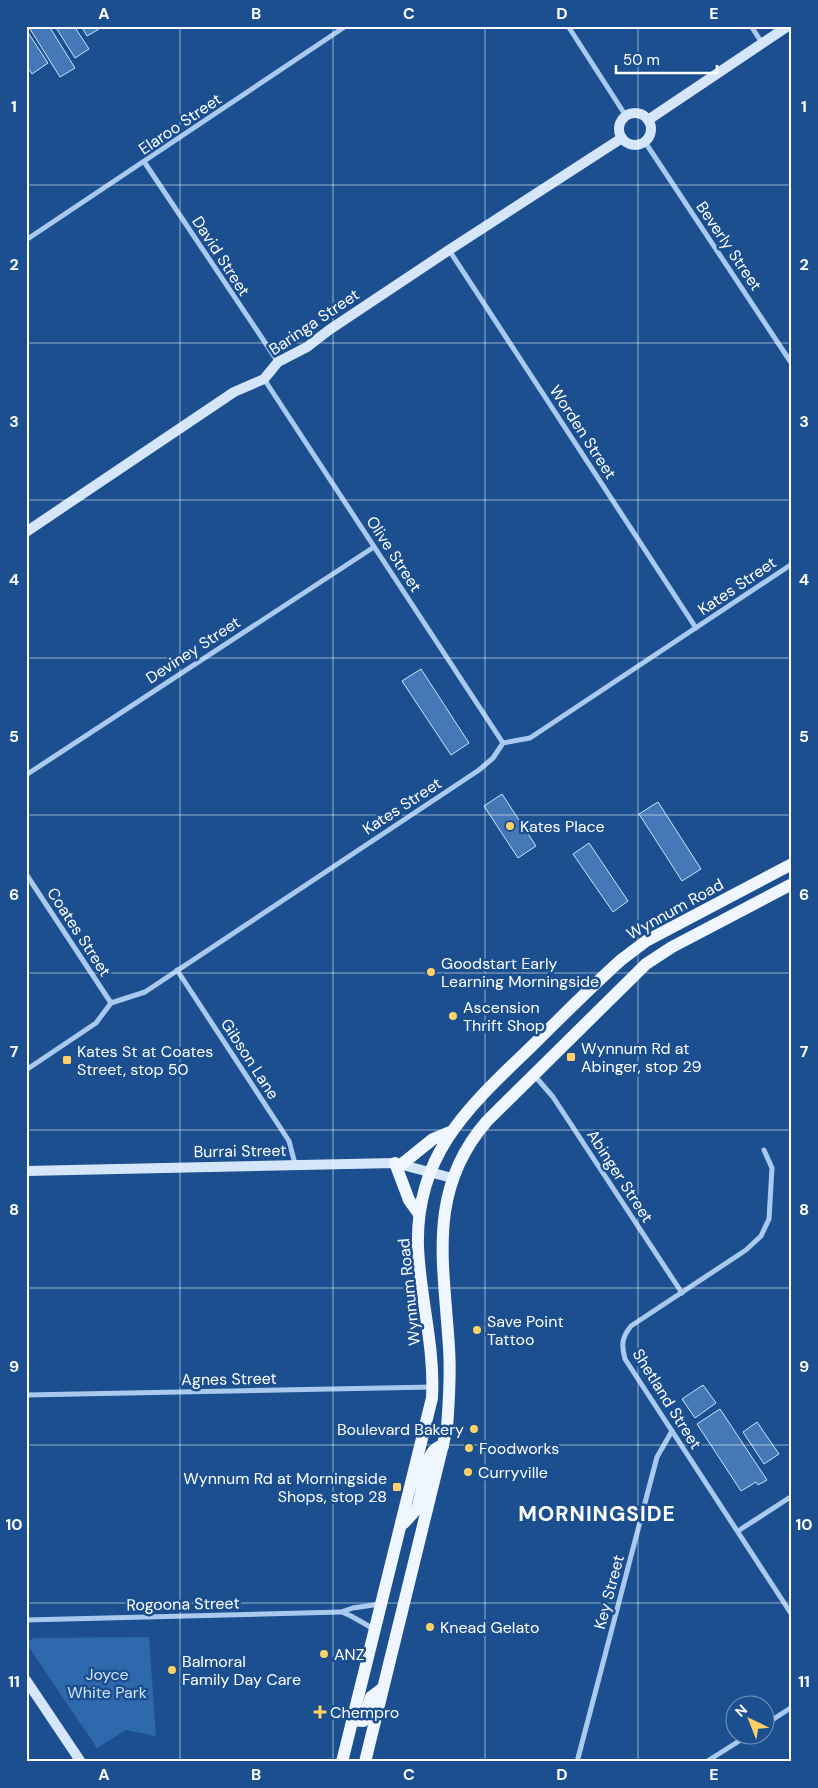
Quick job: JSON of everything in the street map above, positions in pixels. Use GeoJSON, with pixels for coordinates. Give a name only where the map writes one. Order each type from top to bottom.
{"type":"FeatureCollection","features":[{"type":"Feature","properties":{"kind":"main road","name":"Wynnum Road"},"geometry":{"type":"LineString","coordinates":[[342,1762],[429,1416],[433,1387],[418,1248],[420,1214],[431,1172],[450,1132],[476,1101],[621,960],[646,942],[792,864]]}},
{"type":"Feature","properties":{"kind":"main road","name":"Wynnum Road"},"geometry":{"type":"LineString","coordinates":[[365,1762],[447,1428],[450,1378],[442,1235],[445,1207],[452,1178],[476,1134],[646,964],[672,947],[792,884]]}},
{"type":"Feature","properties":{"kind":"main road"},"geometry":{"type":"LineString","coordinates":[[420,1214],[409,1200],[398,1163],[433,1139],[450,1132]]}},
{"type":"Feature","properties":{"kind":"main road"},"geometry":{"type":"LineString","coordinates":[[402,1525],[416,1508],[430,1455],[436,1447],[443,1446]]}},
{"type":"Feature","properties":{"kind":"main road"},"geometry":{"type":"LineString","coordinates":[[352,1720],[363,1721],[371,1697],[383,1688]]}},
{"type":"Feature","properties":{"kind":"main road"},"geometry":{"type":"LineString","coordinates":[[355,1762],[365,1762]]}},
{"type":"Feature","properties":{"kind":"street","name":"Elaroo Street"},"geometry":{"type":"LineString","coordinates":[[26,240],[145,163],[346,26]]}},
{"type":"Feature","properties":{"kind":"street"},"geometry":{"type":"LineString","coordinates":[[568,26],[626,116]]}},
{"type":"Feature","properties":{"kind":"street"},"geometry":{"type":"LineString","coordinates":[[751,26],[762,43]]}},
{"type":"Feature","properties":{"kind":"street"},"geometry":{"type":"LineString","coordinates":[[648,120],[788,26]]}},
{"type":"Feature","properties":{"kind":"street"},"geometry":{"type":"LineString","coordinates":[[637,113],[648,120],[651,131],[644,142],[632,145],[622,138],[619,127],[626,116],[637,113]]}},
{"type":"Feature","properties":{"kind":"street","name":"Baringa Street"},"geometry":{"type":"LineString","coordinates":[[26,532],[234,392],[264,379],[278,362],[307,347],[329,330],[449,250],[622,138]]}},
{"type":"Feature","properties":{"kind":"street","name":"Beverly Street"},"geometry":{"type":"LineString","coordinates":[[644,142],[792,364]]}},
{"type":"Feature","properties":{"kind":"street","name":"David Street"},"geometry":{"type":"LineString","coordinates":[[145,163],[278,362]]}},
{"type":"Feature","properties":{"kind":"street","name":"Worden Street"},"geometry":{"type":"LineString","coordinates":[[449,250],[696,628]]}},
{"type":"Feature","properties":{"kind":"street","name":"Olive Street"},"geometry":{"type":"LineString","coordinates":[[264,379],[504,743]]}},
{"type":"Feature","properties":{"kind":"street","name":"Deviney Street"},"geometry":{"type":"LineString","coordinates":[[26,775],[374,547]]}},
{"type":"Feature","properties":{"kind":"street","name":"Kates Street"},"geometry":{"type":"LineString","coordinates":[[111,1003],[138,996],[479,770],[504,743],[530,738],[792,564]]}},
{"type":"Feature","properties":{"kind":"street","name":"Coates Street"},"geometry":{"type":"LineString","coordinates":[[26,874],[111,1003]]}},
{"type":"Feature","properties":{"kind":"street","name":"Gibson Lane"},"geometry":{"type":"LineString","coordinates":[[177,970],[289,1141],[295,1164]]}},
{"type":"Feature","properties":{"kind":"street"},"geometry":{"type":"LineString","coordinates":[[26,1070],[91,1027],[111,1003]]}},
{"type":"Feature","properties":{"kind":"street","name":"Abinger Street"},"geometry":{"type":"LineString","coordinates":[[534,1075],[553,1097],[682,1293]]}},
{"type":"Feature","properties":{"kind":"street","name":"Shetland Street"},"geometry":{"type":"LineString","coordinates":[[764,1150],[772,1168],[772,1204],[769,1219],[761,1236],[746,1250],[631,1326],[624,1334],[621,1346],[625,1359],[792,1615]]}},
{"type":"Feature","properties":{"kind":"street","name":"Burrai Street"},"geometry":{"type":"LineString","coordinates":[[26,1171],[398,1163],[452,1178]]}},
{"type":"Feature","properties":{"kind":"street","name":"Agnes Street"},"geometry":{"type":"LineString","coordinates":[[26,1395],[433,1387]]}},
{"type":"Feature","properties":{"kind":"street","name":"Key Street"},"geometry":{"type":"LineString","coordinates":[[576,1762],[657,1456],[672,1431]]}},
{"type":"Feature","properties":{"kind":"street"},"geometry":{"type":"LineString","coordinates":[[738,1531],[792,1496]]}},
{"type":"Feature","properties":{"kind":"street","name":"Rogoona Street"},"geometry":{"type":"LineString","coordinates":[[26,1620],[341,1612],[353,1608],[382,1604]]}},
{"type":"Feature","properties":{"kind":"street","name":"Rogoona Street"},"geometry":{"type":"LineString","coordinates":[[341,1612],[375,1630]]}},
{"type":"Feature","properties":{"kind":"street"},"geometry":{"type":"LineString","coordinates":[[26,1680],[81,1762]]}},
{"type":"Feature","properties":{"kind":"street"},"geometry":{"type":"LineString","coordinates":[[776,1717],[792,1707]]}},
{"type":"Feature","properties":{"kind":"street"},"geometry":{"type":"LineString","coordinates":[[706,1762],[731,1746]]}},
{"type":"Feature","properties":{"kind":"green space","name":"Joyce White Park"},"geometry":{"type":"Polygon","coordinates":[[[149,1637],[156,1736],[126,1730],[97,1748],[28,1646],[27,1641],[34,1638],[149,1637]]]}},
{"type":"Feature","properties":{"kind":"building"},"geometry":{"type":"Polygon","coordinates":[[[34,26],[49,26],[75,68],[60,77],[30,29],[34,26]]]}},
{"type":"Feature","properties":{"kind":"building"},"geometry":{"type":"Polygon","coordinates":[[[55,26],[74,26],[89,49],[75,58],[55,26]]]}},
{"type":"Feature","properties":{"kind":"building"},"geometry":{"type":"Polygon","coordinates":[[[81,26],[97,26],[99,29],[87,36],[81,26]]]}},
{"type":"Feature","properties":{"kind":"building"},"geometry":{"type":"Polygon","coordinates":[[[27,31],[48,63],[32,74],[26,65],[27,31]]]}},
{"type":"Feature","properties":{"kind":"building"},"geometry":{"type":"Polygon","coordinates":[[[421,669],[469,743],[451,755],[402,681],[421,669]]]}},
{"type":"Feature","properties":{"kind":"building","name":"Kates Place"},"geometry":{"type":"Polygon","coordinates":[[[502,794],[536,846],[518,858],[484,806],[502,794]]]}},
{"type":"Feature","properties":{"kind":"building"},"geometry":{"type":"Polygon","coordinates":[[[658,802],[701,869],[682,881],[639,814],[658,802]]]}},
{"type":"Feature","properties":{"kind":"building"},"geometry":{"type":"Polygon","coordinates":[[[589,843],[628,901],[613,912],[573,854],[589,843]]]}},
{"type":"Feature","properties":{"kind":"building"},"geometry":{"type":"Polygon","coordinates":[[[703,1385],[716,1403],[695,1418],[682,1399],[703,1385]]]}},
{"type":"Feature","properties":{"kind":"building"},"geometry":{"type":"Polygon","coordinates":[[[720,1409],[767,1480],[758,1485],[756,1482],[741,1491],[697,1424],[720,1409]]]}},
{"type":"Feature","properties":{"kind":"building"},"geometry":{"type":"Polygon","coordinates":[[[757,1422],[779,1454],[764,1464],[743,1432],[757,1422]]]}},
{"type":"Feature","properties":{"kind":"place","name":"Kates Place"},"geometry":{"type":"Point","coordinates":[510,826]}},
{"type":"Feature","properties":{"kind":"place","name":"Goodstart Early Learning Morningside"},"geometry":{"type":"Point","coordinates":[431,972]}},
{"type":"Feature","properties":{"kind":"place","name":"Ascension Thrift Shop"},"geometry":{"type":"Point","coordinates":[453,1016]}},
{"type":"Feature","properties":{"kind":"place","name":"Wynnum Rd at Abinger, stop 29"},"geometry":{"type":"Point","coordinates":[571,1057]}},
{"type":"Feature","properties":{"kind":"place","name":"Kates St at Coates Street, stop 50"},"geometry":{"type":"Point","coordinates":[67,1060]}},
{"type":"Feature","properties":{"kind":"place","name":"Save Point Tattoo"},"geometry":{"type":"Point","coordinates":[477,1330]}},
{"type":"Feature","properties":{"kind":"place","name":"Boulevard Bakery"},"geometry":{"type":"Point","coordinates":[474,1429]}},
{"type":"Feature","properties":{"kind":"place","name":"Foodworks"},"geometry":{"type":"Point","coordinates":[469,1448]}},
{"type":"Feature","properties":{"kind":"place","name":"Curryville"},"geometry":{"type":"Point","coordinates":[468,1472]}},
{"type":"Feature","properties":{"kind":"place","name":"Wynnum Rd at Morningside Shops, stop 28"},"geometry":{"type":"Point","coordinates":[397,1487]}},
{"type":"Feature","properties":{"kind":"place","name":"Knead Gelato"},"geometry":{"type":"Point","coordinates":[430,1627]}},
{"type":"Feature","properties":{"kind":"place","name":"ANZ"},"geometry":{"type":"Point","coordinates":[324,1654]}},
{"type":"Feature","properties":{"kind":"place","name":"Balmoral Family Day Care"},"geometry":{"type":"Point","coordinates":[172,1670]}},
{"type":"Feature","properties":{"kind":"place","name":"Chempro"},"geometry":{"type":"Point","coordinates":[320,1712]}},
{"type":"Feature","properties":{"kind":"district","name":"MORNINGSIDE"},"geometry":{"type":"Point","coordinates":[597,1514]}}]}
